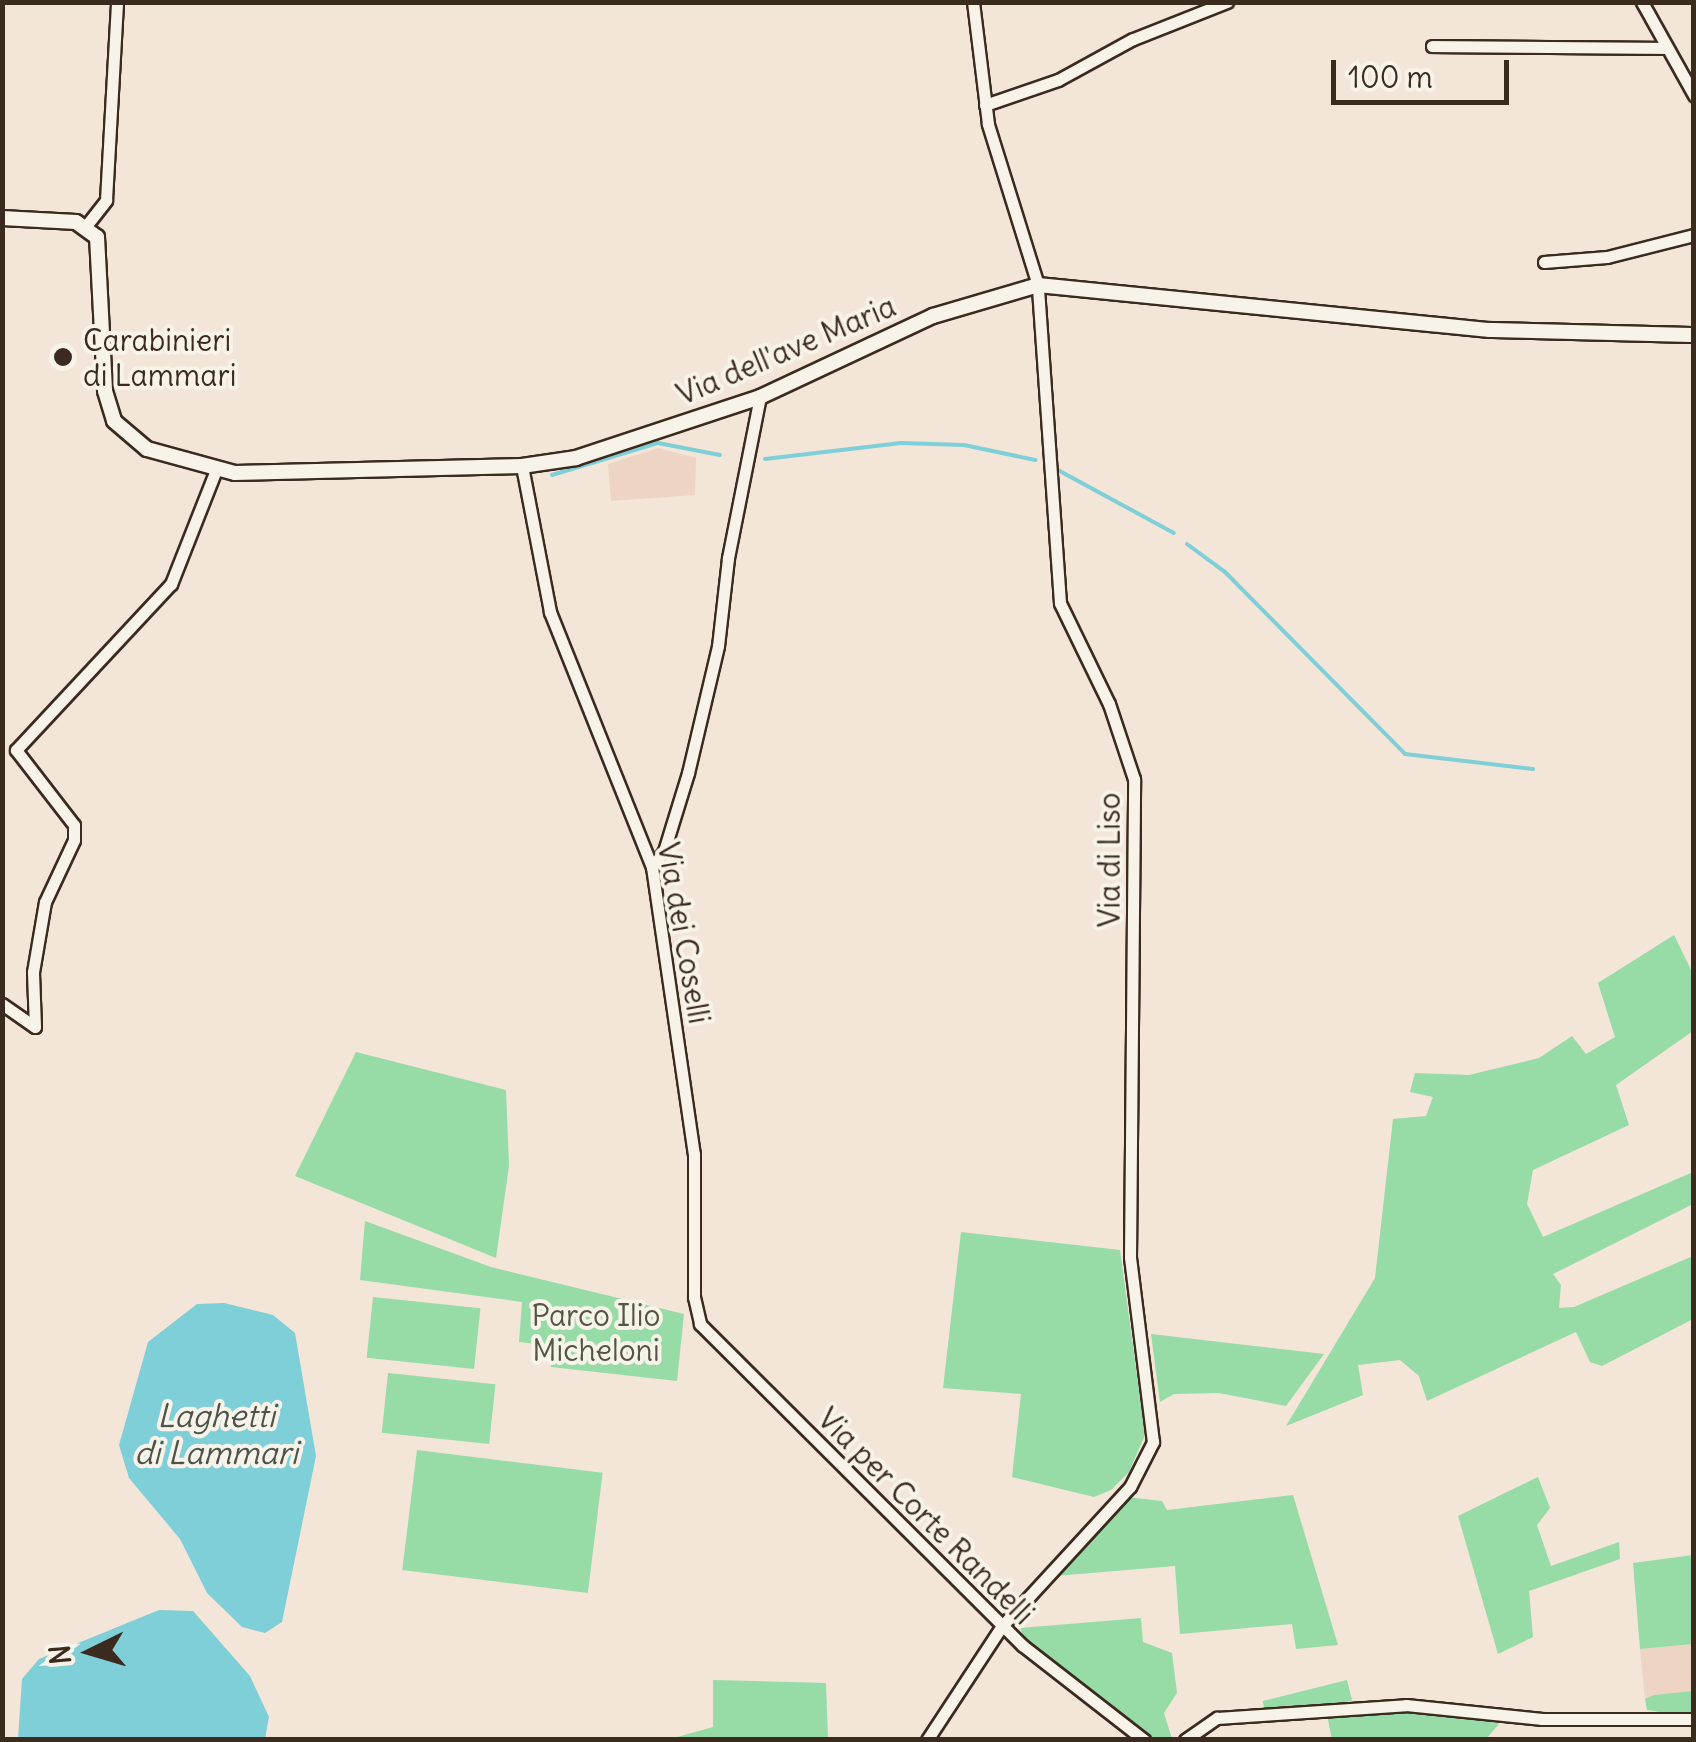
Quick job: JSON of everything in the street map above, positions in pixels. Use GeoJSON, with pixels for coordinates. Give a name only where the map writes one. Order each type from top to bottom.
{"type":"FeatureCollection","features":[{"type":"Feature","properties":{"kind":"street"},"geometry":{"type":"LineString","coordinates":[[2,218],[86,226],[106,200],[118,2]]}},
{"type":"Feature","properties":{"kind":"street","name":"Via di Liso"},"geometry":{"type":"LineString","coordinates":[[927,1740],[1002,1626],[1130,1487],[1153,1442],[1130,1258],[1134,780],[1110,704],[1060,603],[1038,285],[985,105],[973,2]]}},
{"type":"Feature","properties":{"kind":"street"},"geometry":{"type":"LineString","coordinates":[[985,105],[1058,80],[1133,38],[1227,2]]}},
{"type":"Feature","properties":{"kind":"street"},"geometry":{"type":"LineString","coordinates":[[1642,2],[1694,95]]}},
{"type":"Feature","properties":{"kind":"street"},"geometry":{"type":"LineString","coordinates":[[1432,46],[1666,48]]}},
{"type":"Feature","properties":{"kind":"street","name":"Via dell'ave Maria"},"geometry":{"type":"LineString","coordinates":[[86,226],[101,252],[104,392],[114,422],[139,446],[216,470],[522,466],[606,450],[760,397],[933,316],[1038,285],[1490,330],[1694,335]]}},
{"type":"Feature","properties":{"kind":"street"},"geometry":{"type":"LineString","coordinates":[[1544,262],[1607,257],[1694,236]]}},
{"type":"Feature","properties":{"kind":"street"},"geometry":{"type":"LineString","coordinates":[[652,867],[664,850],[688,773],[718,646],[728,558],[760,397]]}},
{"type":"Feature","properties":{"kind":"street","name":"Via dei Coselli"},"geometry":{"type":"LineString","coordinates":[[522,466],[550,612],[652,867],[694,1154],[695,1308]]}},
{"type":"Feature","properties":{"kind":"street"},"geometry":{"type":"LineString","coordinates":[[2,1004],[36,1027],[33,972],[46,902],[74,840],[74,825],[16,750],[172,584],[216,470]]}},
{"type":"Feature","properties":{"kind":"street","name":"Via per Corte Randelli"},"geometry":{"type":"LineString","coordinates":[[695,1308],[707,1336],[1002,1626],[1144,1740]]}},
{"type":"Feature","properties":{"kind":"street"},"geometry":{"type":"LineString","coordinates":[[1185,1740],[1217,1718],[1388,1706],[1542,1719],[1694,1719]]}},
{"type":"Feature","properties":{"kind":"shaded area"},"geometry":{"type":"Polygon","coordinates":[[[658,448],[696,458],[695,495],[611,501],[608,464],[658,448]]]}},
{"type":"Feature","properties":{"kind":"shaded area"},"geometry":{"type":"Polygon","coordinates":[[[1693,1644],[1693,1691],[1645,1699],[1640,1649],[1693,1644]]]}},
{"type":"Feature","properties":{"kind":"green space"},"geometry":{"type":"Polygon","coordinates":[[[1674,935],[1693,974],[1693,1031],[1616,1085],[1629,1125],[1533,1170],[1527,1204],[1543,1237],[1693,1172],[1693,1204],[1553,1274],[1561,1285],[1559,1308],[1574,1307],[1693,1256],[1693,1319],[1602,1366],[1590,1362],[1576,1332],[1427,1401],[1419,1376],[1400,1360],[1358,1365],[1363,1395],[1286,1426],[1375,1278],[1393,1119],[1426,1116],[1433,1097],[1410,1092],[1415,1073],[1469,1075],[1539,1058],[1572,1036],[1586,1054],[1615,1037],[1598,983],[1674,935]]]}},
{"type":"Feature","properties":{"kind":"green space"},"geometry":{"type":"Polygon","coordinates":[[[356,1052],[506,1090],[509,1166],[496,1258],[295,1176],[356,1052]]]}},
{"type":"Feature","properties":{"kind":"green space","name":"Parco Ilio Micheloni"},"geometry":{"type":"Polygon","coordinates":[[[365,1221],[491,1267],[684,1314],[677,1381],[551,1367],[552,1346],[519,1342],[522,1302],[360,1280],[365,1221]]]}},
{"type":"Feature","properties":{"kind":"green space"},"geometry":{"type":"Polygon","coordinates":[[[961,1232],[1120,1250],[1145,1435],[1129,1472],[1111,1490],[1094,1497],[1012,1477],[1021,1394],[943,1388],[961,1232]]]}},
{"type":"Feature","properties":{"kind":"green space"},"geometry":{"type":"Polygon","coordinates":[[[373,1297],[480,1308],[474,1369],[367,1358],[373,1297]]]}},
{"type":"Feature","properties":{"kind":"green space"},"geometry":{"type":"Polygon","coordinates":[[[1151,1334],[1324,1354],[1286,1406],[1219,1393],[1174,1394],[1160,1402],[1151,1334]]]}},
{"type":"Feature","properties":{"kind":"green space"},"geometry":{"type":"Polygon","coordinates":[[[388,1373],[495,1384],[489,1444],[382,1433],[388,1373]]]}},
{"type":"Feature","properties":{"kind":"green space"},"geometry":{"type":"Polygon","coordinates":[[[417,1450],[603,1473],[588,1593],[402,1570],[417,1450]]]}},
{"type":"Feature","properties":{"kind":"green space"},"geometry":{"type":"Polygon","coordinates":[[[1538,1477],[1550,1508],[1537,1525],[1551,1566],[1619,1542],[1620,1559],[1529,1591],[1533,1637],[1498,1654],[1458,1516],[1538,1477]]]}},
{"type":"Feature","properties":{"kind":"green space"},"geometry":{"type":"Polygon","coordinates":[[[1293,1495],[1338,1645],[1296,1649],[1292,1624],[1180,1634],[1175,1566],[1055,1576],[1127,1497],[1162,1501],[1167,1510],[1293,1495]]]}},
{"type":"Feature","properties":{"kind":"green space"},"geometry":{"type":"Polygon","coordinates":[[[1693,1555],[1693,1644],[1640,1649],[1633,1563],[1693,1555]]]}},
{"type":"Feature","properties":{"kind":"green space"},"geometry":{"type":"Polygon","coordinates":[[[1141,1618],[1143,1642],[1172,1653],[1177,1693],[1164,1713],[1172,1739],[1154,1739],[1025,1640],[1020,1628],[1141,1618]]]}},
{"type":"Feature","properties":{"kind":"green space"},"geometry":{"type":"Polygon","coordinates":[[[713,1680],[826,1683],[828,1739],[670,1739],[713,1727],[713,1680]]]}},
{"type":"Feature","properties":{"kind":"green space"},"geometry":{"type":"Polygon","coordinates":[[[1347,1680],[1352,1700],[1268,1721],[1263,1701],[1347,1680]]]}},
{"type":"Feature","properties":{"kind":"green space"},"geometry":{"type":"Polygon","coordinates":[[[1693,1691],[1693,1717],[1647,1710],[1645,1699],[1654,1695],[1693,1691]]]}},
{"type":"Feature","properties":{"kind":"green space"},"geometry":{"type":"Polygon","coordinates":[[[1410,1710],[1499,1724],[1486,1739],[1332,1740],[1327,1715],[1410,1710]]]}},
{"type":"Feature","properties":{"kind":"water","name":"Laghetti di Lammari"},"geometry":{"type":"Polygon","coordinates":[[[224,1303],[273,1315],[295,1333],[316,1456],[282,1622],[265,1633],[242,1627],[207,1593],[180,1539],[129,1478],[119,1445],[148,1342],[197,1304],[224,1303]]]}},
{"type":"Feature","properties":{"kind":"water"},"geometry":{"type":"Polygon","coordinates":[[[159,1610],[193,1611],[250,1676],[269,1717],[265,1739],[18,1739],[22,1679],[39,1659],[159,1610]]]}},
{"type":"Feature","properties":{"kind":"waterway"},"geometry":{"type":"LineString","coordinates":[[552,475],[658,443],[720,455]]}},
{"type":"Feature","properties":{"kind":"waterway"},"geometry":{"type":"LineString","coordinates":[[765,459],[901,443],[964,445],[1035,460]]}},
{"type":"Feature","properties":{"kind":"waterway"},"geometry":{"type":"LineString","coordinates":[[1056,469],[1174,533]]}},
{"type":"Feature","properties":{"kind":"waterway"},"geometry":{"type":"LineString","coordinates":[[1187,544],[1225,572],[1405,754],[1533,769]]}},
{"type":"Feature","properties":{"kind":"place","name":"Carabinieri di Lammari"},"geometry":{"type":"Point","coordinates":[63,357]}}]}
